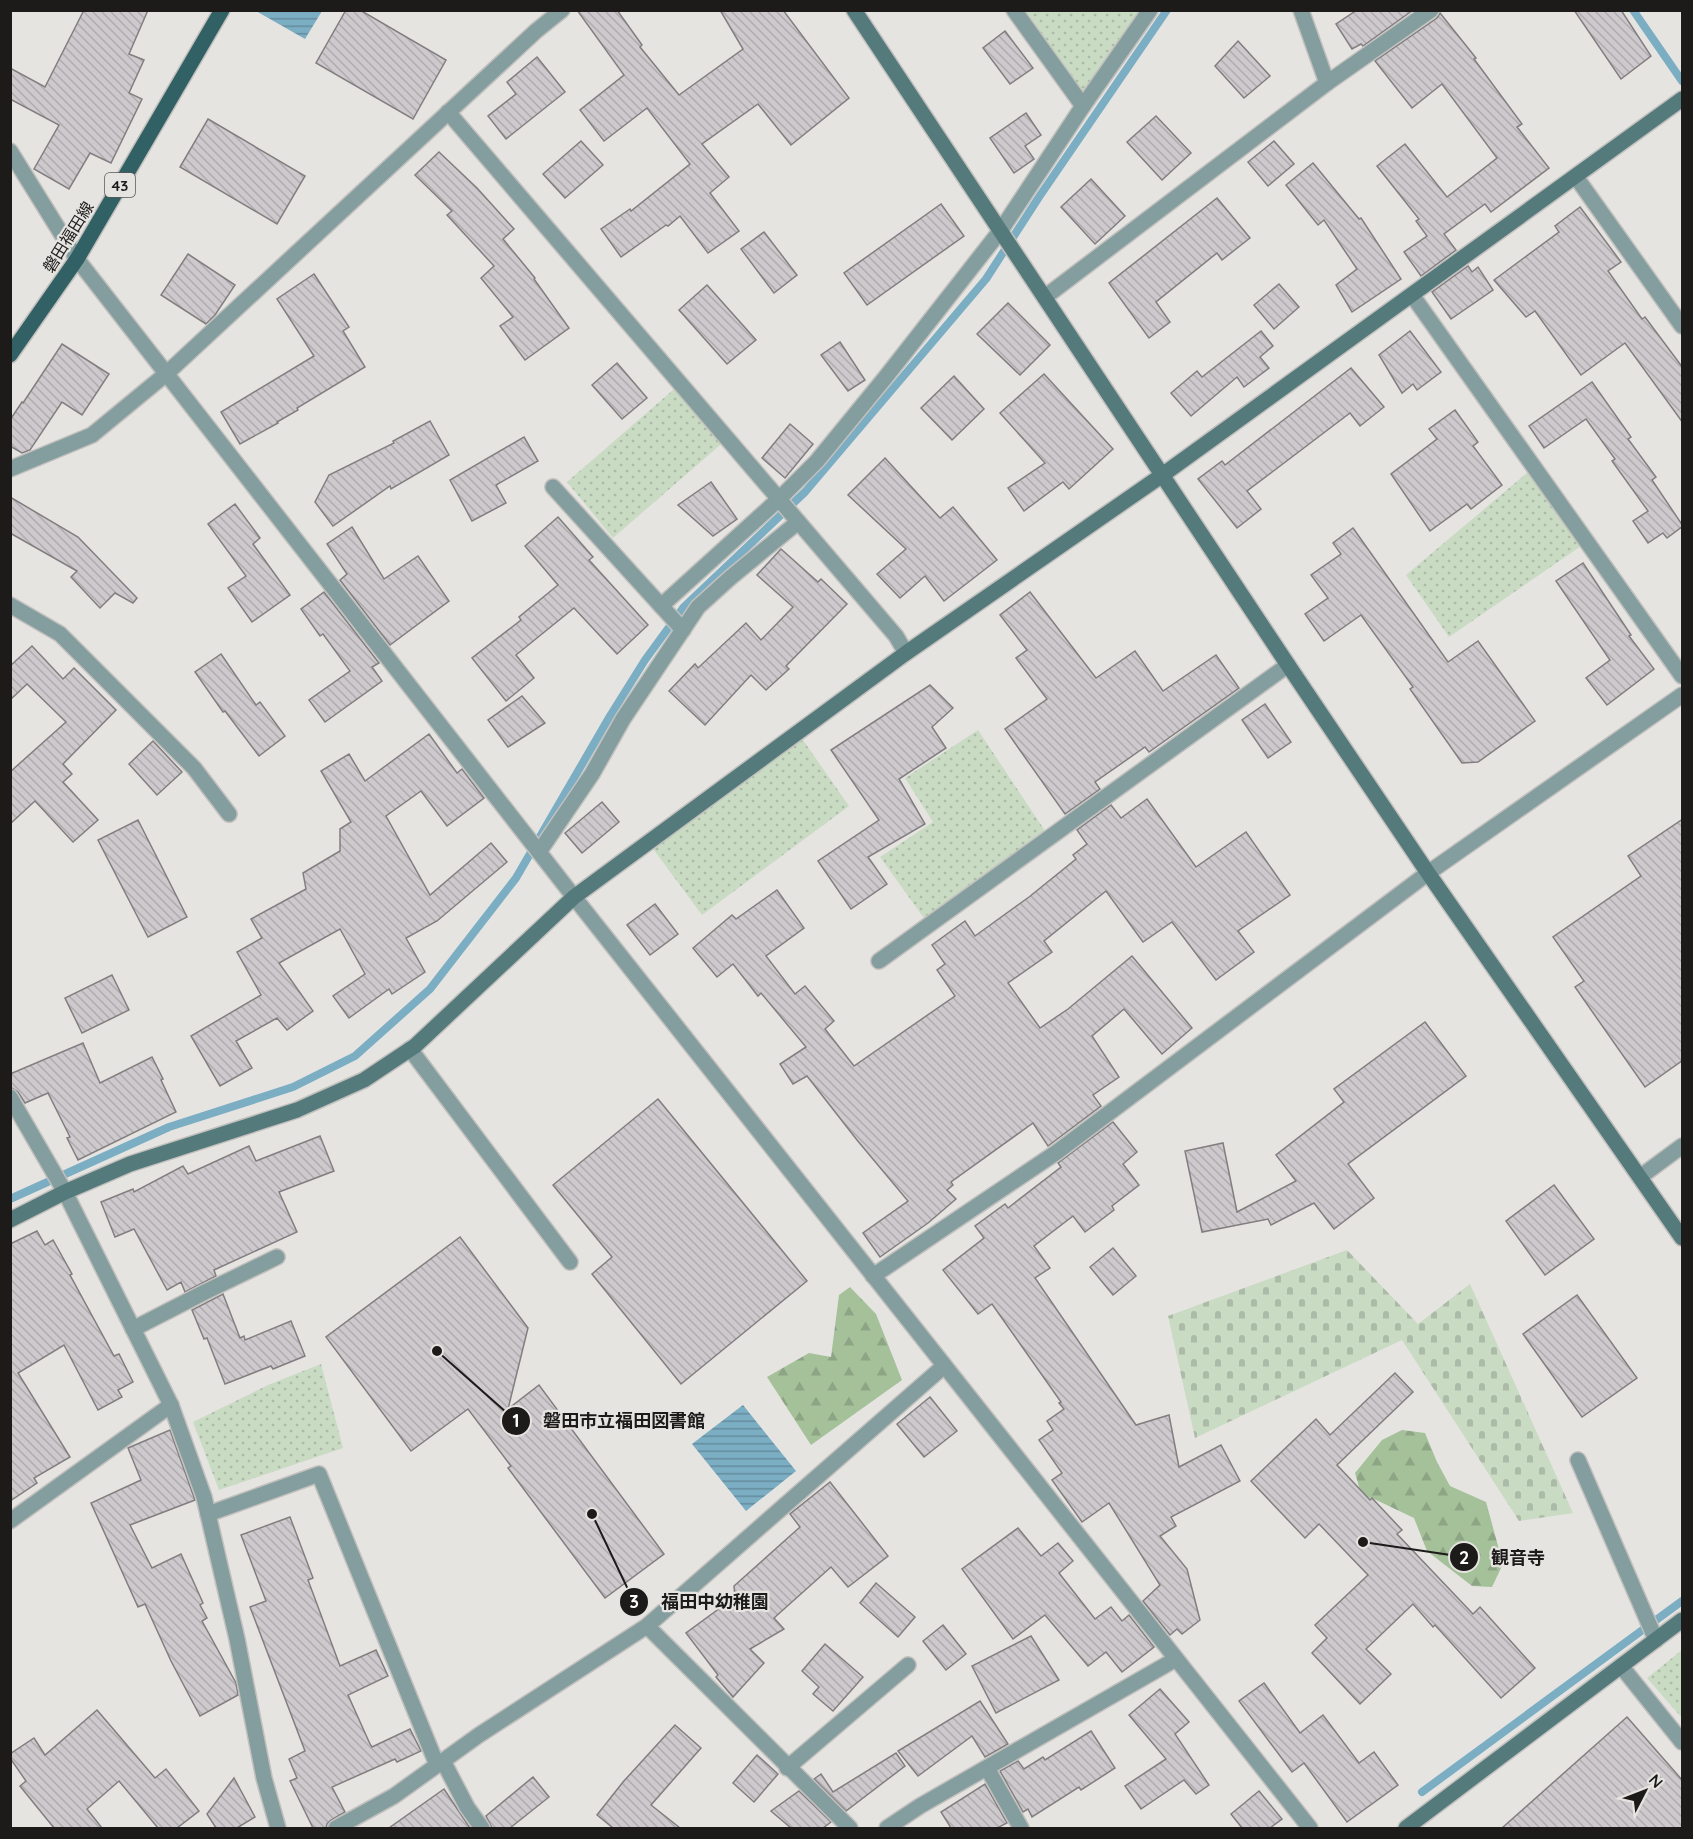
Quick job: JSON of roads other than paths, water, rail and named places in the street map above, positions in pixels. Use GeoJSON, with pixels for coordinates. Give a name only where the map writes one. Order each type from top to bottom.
{"type":"FeatureCollection","features":[{"type":"Feature","properties":{"kind":"main road","name":"磐田福田線"},"geometry":{"type":"LineString","coordinates":[[10,355],[77,259],[222,10]]}},
{"type":"Feature","properties":{"kind":"street"},"geometry":{"type":"LineString","coordinates":[[10,469],[92,435],[166,374],[536,31],[562,10]]}},
{"type":"Feature","properties":{"kind":"street"},"geometry":{"type":"LineString","coordinates":[[854,10],[1161,476],[1428,873],[1683,1238]]}},
{"type":"Feature","properties":{"kind":"street"},"geometry":{"type":"LineString","coordinates":[[1014,10],[1083,106]]}},
{"type":"Feature","properties":{"kind":"street"},"geometry":{"type":"LineString","coordinates":[[661,606],[779,499],[817,461],[1001,230],[1150,10]]}},
{"type":"Feature","properties":{"kind":"street"},"geometry":{"type":"LineString","coordinates":[[1301,10],[1328,83]]}},
{"type":"Feature","properties":{"kind":"street"},"geometry":{"type":"LineString","coordinates":[[1045,297],[1328,83],[1431,10]]}},
{"type":"Feature","properties":{"kind":"street"},"geometry":{"type":"LineString","coordinates":[[10,1220],[65,1192],[130,1164],[297,1110],[364,1080],[410,1049],[574,897],[906,653],[1161,476],[1683,99]]}},
{"type":"Feature","properties":{"kind":"street"},"geometry":{"type":"LineString","coordinates":[[448,112],[896,636],[906,653]]}},
{"type":"Feature","properties":{"kind":"street"},"geometry":{"type":"LineString","coordinates":[[10,151],[77,259],[166,374],[574,897],[1310,1828]]}},
{"type":"Feature","properties":{"kind":"street"},"geometry":{"type":"LineString","coordinates":[[1576,177],[1683,326]]}},
{"type":"Feature","properties":{"kind":"street"},"geometry":{"type":"LineString","coordinates":[[1412,296],[1683,676]]}},
{"type":"Feature","properties":{"kind":"street"},"geometry":{"type":"LineString","coordinates":[[553,487],[683,630]]}},
{"type":"Feature","properties":{"kind":"street"},"geometry":{"type":"LineString","coordinates":[[539,852],[592,774],[622,719],[698,607],[798,522]]}},
{"type":"Feature","properties":{"kind":"street"},"geometry":{"type":"LineString","coordinates":[[10,605],[60,634],[194,768],[229,814]]}},
{"type":"Feature","properties":{"kind":"street"},"geometry":{"type":"LineString","coordinates":[[879,961],[1288,665]]}},
{"type":"Feature","properties":{"kind":"street"},"geometry":{"type":"LineString","coordinates":[[873,1276],[1057,1152],[1428,873],[1683,695]]}},
{"type":"Feature","properties":{"kind":"street"},"geometry":{"type":"LineString","coordinates":[[410,1049],[570,1262]]}},
{"type":"Feature","properties":{"kind":"street"},"geometry":{"type":"LineString","coordinates":[[10,1097],[65,1192],[171,1405],[204,1497],[237,1639],[264,1778],[278,1828]]}},
{"type":"Feature","properties":{"kind":"street"},"geometry":{"type":"LineString","coordinates":[[1640,1177],[1683,1146]]}},
{"type":"Feature","properties":{"kind":"street"},"geometry":{"type":"LineString","coordinates":[[133,1329],[276,1257]]}},
{"type":"Feature","properties":{"kind":"street"},"geometry":{"type":"LineString","coordinates":[[336,1828],[394,1796],[479,1734],[647,1626],[944,1366]]}},
{"type":"Feature","properties":{"kind":"street"},"geometry":{"type":"LineString","coordinates":[[10,1521],[171,1405]]}},
{"type":"Feature","properties":{"kind":"street"},"geometry":{"type":"LineString","coordinates":[[1578,1460],[1656,1640]]}},
{"type":"Feature","properties":{"kind":"street"},"geometry":{"type":"LineString","coordinates":[[208,1514],[319,1474],[440,1763],[482,1828]]}},
{"type":"Feature","properties":{"kind":"street"},"geometry":{"type":"LineString","coordinates":[[1406,1828],[1683,1620]]}},
{"type":"Feature","properties":{"kind":"street"},"geometry":{"type":"LineString","coordinates":[[647,1626],[787,1768],[850,1828]]}},
{"type":"Feature","properties":{"kind":"street"},"geometry":{"type":"LineString","coordinates":[[887,1828],[920,1806],[1176,1659]]}},
{"type":"Feature","properties":{"kind":"street"},"geometry":{"type":"LineString","coordinates":[[787,1768],[908,1665]]}},
{"type":"Feature","properties":{"kind":"street"},"geometry":{"type":"LineString","coordinates":[[1621,1666],[1683,1742]]}},
{"type":"Feature","properties":{"kind":"street"},"geometry":{"type":"LineString","coordinates":[[987,1768],[1021,1828]]}},
{"type":"Feature","properties":{"kind":"water"},"geometry":{"type":"Polygon","coordinates":[[[256,11],[322,11],[305,39],[256,11]]]}},
{"type":"Feature","properties":{"kind":"water"},"geometry":{"type":"Polygon","coordinates":[[[743,1405],[796,1471],[746,1511],[692,1444],[743,1405]]]}},
{"type":"Feature","properties":{"kind":"waterway"},"geometry":{"type":"LineString","coordinates":[[10,1199],[169,1127],[293,1087],[355,1056],[430,989],[516,878],[610,716],[645,660],[683,608],[805,492],[986,279],[1039,197],[1167,10]]}},
{"type":"Feature","properties":{"kind":"waterway"},"geometry":{"type":"LineString","coordinates":[[1633,10],[1682,81]]}},
{"type":"Feature","properties":{"kind":"waterway"},"geometry":{"type":"LineString","coordinates":[[1422,1792],[1682,1601]]}},
{"type":"Feature","properties":{"kind":"place","name":"磐田市立福田図書館"},"geometry":{"type":"Point","coordinates":[437,1351]}},
{"type":"Feature","properties":{"kind":"place","name":"福田中幼稚園"},"geometry":{"type":"Point","coordinates":[592,1514]}},
{"type":"Feature","properties":{"kind":"place","name":"観音寺"},"geometry":{"type":"Point","coordinates":[1363,1542]}}]}
